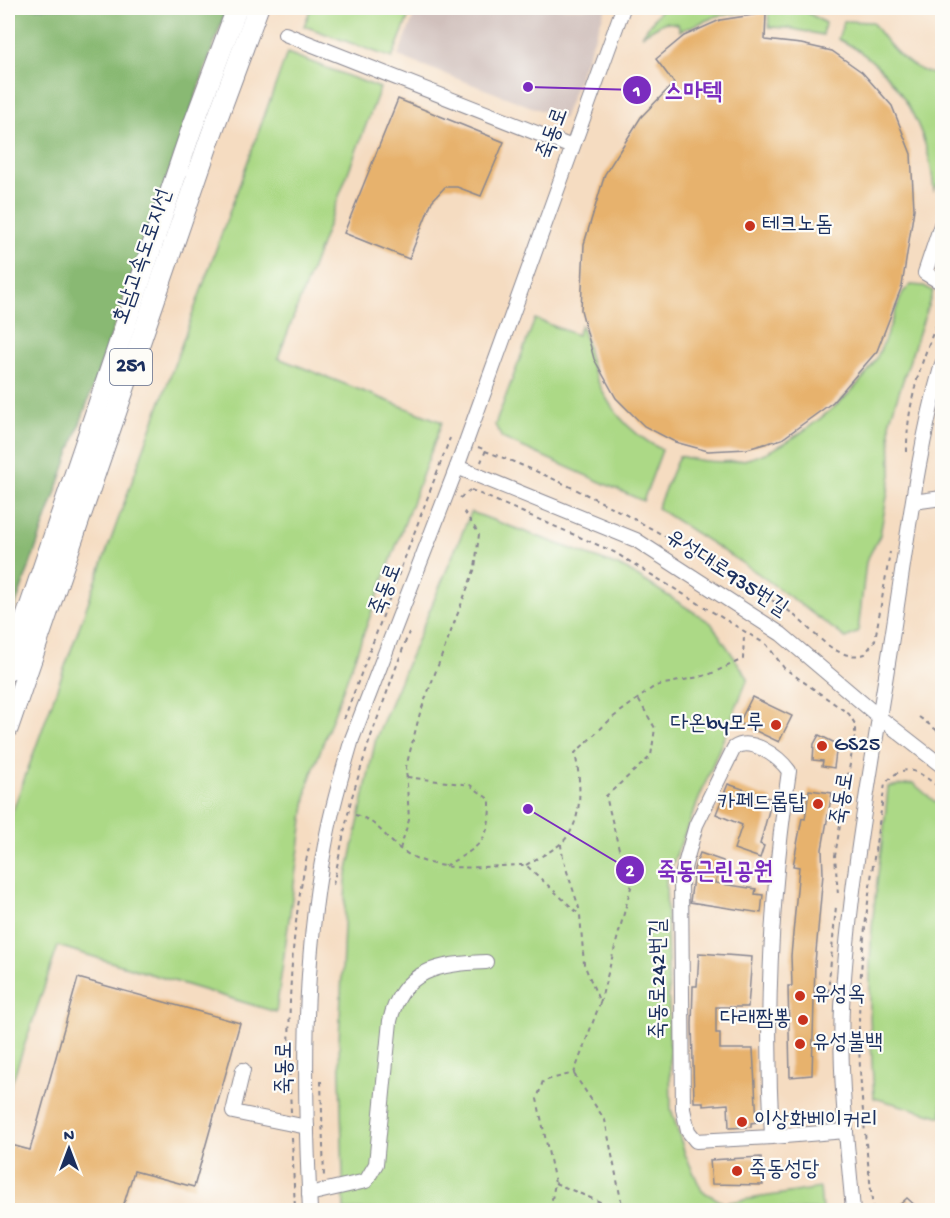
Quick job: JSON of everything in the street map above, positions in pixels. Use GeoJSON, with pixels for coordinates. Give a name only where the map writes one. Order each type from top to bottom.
{"type":"FeatureCollection","features":[{"type":"Feature","properties":{"kind":"highway","name":"호남고속도로지선"},"geometry":{"type":"LineString","coordinates":[[8,671],[191,131],[237,8]]}},
{"type":"Feature","properties":{"kind":"highway","name":"호남고속도로지선"},"geometry":{"type":"LineString","coordinates":[[8,728],[210,138],[258,8]]}},
{"type":"Feature","properties":{"kind":"street","name":"죽동로"},"geometry":{"type":"LineString","coordinates":[[310,1210],[308,979],[324,846],[352,739],[457,467],[623,8]]}},
{"type":"Feature","properties":{"kind":"street"},"geometry":{"type":"LineString","coordinates":[[285,34],[572,147]]}},
{"type":"Feature","properties":{"kind":"street"},"geometry":{"type":"LineString","coordinates":[[942,222],[926,273],[942,283]]}},
{"type":"Feature","properties":{"kind":"street","name":"죽동로"},"geometry":{"type":"LineString","coordinates":[[853,1210],[846,1131],[842,1009],[853,881],[913,502],[934,393],[942,364]]}},
{"type":"Feature","properties":{"kind":"street","name":"유성대로935번길"},"geometry":{"type":"LineString","coordinates":[[457,467],[636,540],[780,634],[879,717],[942,766]]}},
{"type":"Feature","properties":{"kind":"street"},"geometry":{"type":"LineString","coordinates":[[913,502],[942,498]]}},
{"type":"Feature","properties":{"kind":"street","name":"죽동로242번길"},"geometry":{"type":"LineString","coordinates":[[772,1137],[768,1021],[779,835],[789,771],[780,759],[748,744],[740,744],[734,748],[696,825],[681,879],[683,1109],[688,1131],[696,1141],[772,1137],[846,1131]]}},
{"type":"Feature","properties":{"kind":"street"},"geometry":{"type":"LineString","coordinates":[[309,1194],[366,1181],[376,1164],[390,1021],[394,1003],[407,982],[444,964],[486,962]]}},
{"type":"Feature","properties":{"kind":"street"},"geometry":{"type":"LineString","coordinates":[[243,1070],[233,1112],[308,1127]]}},
{"type":"Feature","properties":{"kind":"path"},"geometry":{"type":"LineString","coordinates":[[907,455],[906,423],[927,349],[942,311]]}},
{"type":"Feature","properties":{"kind":"path"},"geometry":{"type":"LineString","coordinates":[[431,488],[450,438]]}},
{"type":"Feature","properties":{"kind":"path"},"geometry":{"type":"LineString","coordinates":[[485,451],[632,515],[789,611],[840,653],[851,657],[865,654],[875,640],[887,560],[893,545]]}},
{"type":"Feature","properties":{"kind":"path"},"geometry":{"type":"LineString","coordinates":[[469,495],[471,490]]}},
{"type":"Feature","properties":{"kind":"path"},"geometry":{"type":"LineString","coordinates":[[456,508],[471,490]]}},
{"type":"Feature","properties":{"kind":"path"},"geometry":{"type":"LineString","coordinates":[[471,490],[614,552],[766,645],[784,668],[849,714],[855,724],[855,733]]}},
{"type":"Feature","properties":{"kind":"path"},"geometry":{"type":"LineString","coordinates":[[400,849],[409,820],[406,767],[420,713],[475,568],[479,534],[463,510]]}},
{"type":"Feature","properties":{"kind":"path"},"geometry":{"type":"LineString","coordinates":[[333,889],[351,800],[369,739],[410,630]]}},
{"type":"Feature","properties":{"kind":"path"},"geometry":{"type":"LineString","coordinates":[[355,815],[367,818],[400,849],[422,863],[442,868],[526,865],[561,844],[577,818],[581,779],[575,753],[655,686],[708,675],[743,659],[744,635]]}},
{"type":"Feature","properties":{"kind":"path"},"geometry":{"type":"LineString","coordinates":[[574,1073],[600,1003],[634,876],[619,849],[606,796],[651,756],[655,728],[638,699]]}},
{"type":"Feature","properties":{"kind":"path"},"geometry":{"type":"LineString","coordinates":[[919,717],[942,735]]}},
{"type":"Feature","properties":{"kind":"path"},"geometry":{"type":"LineString","coordinates":[[873,1210],[862,1099],[859,1017],[866,921],[885,784],[900,771],[911,770],[921,773],[942,790]]}},
{"type":"Feature","properties":{"kind":"path"},"geometry":{"type":"LineString","coordinates":[[407,777],[470,785],[490,800],[490,828],[474,849],[442,868]]}},
{"type":"Feature","properties":{"kind":"path"},"geometry":{"type":"LineString","coordinates":[[561,844],[562,856],[570,875],[580,915],[584,964],[600,1003]]}},
{"type":"Feature","properties":{"kind":"path"},"geometry":{"type":"LineString","coordinates":[[526,865],[580,915]]}},
{"type":"Feature","properties":{"kind":"path"},"geometry":{"type":"LineString","coordinates":[[550,1210],[555,1184],[537,1099],[543,1081],[574,1073]]}},
{"type":"Feature","properties":{"kind":"path"},"geometry":{"type":"LineString","coordinates":[[574,1073],[605,1120],[623,1210]]}},
{"type":"Feature","properties":{"kind":"path"},"geometry":{"type":"LineString","coordinates":[[321,1077],[324,1186]]}},
{"type":"Feature","properties":{"kind":"path"},"geometry":{"type":"LineString","coordinates":[[555,1184],[618,1210]]}},
{"type":"Feature","properties":{"kind":"shaded area"},"geometry":{"type":"Polygon","coordinates":[[[417,8],[606,8],[563,119],[398,56],[417,8]]]}},
{"type":"Feature","properties":{"kind":"green space"},"geometry":{"type":"Polygon","coordinates":[[[8,8],[216,8],[224,16],[8,627],[8,8]]]}},
{"type":"Feature","properties":{"kind":"green space"},"geometry":{"type":"Polygon","coordinates":[[[311,8],[412,8],[392,58],[304,26],[311,8]]]}},
{"type":"Feature","properties":{"kind":"green space"},"geometry":{"type":"Polygon","coordinates":[[[662,8],[800,8],[825,23],[823,35],[769,27],[768,9],[717,16],[680,31],[678,24],[665,22],[642,35],[662,8]]]}},
{"type":"Feature","properties":{"kind":"green space"},"geometry":{"type":"Polygon","coordinates":[[[844,21],[872,22],[886,41],[911,64],[920,70],[942,76],[942,183],[939,183],[934,190],[925,144],[906,102],[877,65],[838,39],[844,21]]]}},
{"type":"Feature","properties":{"kind":"green space"},"geometry":{"type":"Polygon","coordinates":[[[287,53],[380,88],[278,358],[442,422],[308,784],[276,1012],[58,946],[8,1094],[8,824],[287,53]]]}},
{"type":"Feature","properties":{"kind":"green space"},"geometry":{"type":"Polygon","coordinates":[[[911,285],[924,286],[933,291],[890,419],[891,475],[880,535],[866,562],[858,632],[846,638],[756,572],[657,508],[679,456],[715,462],[751,458],[784,443],[819,420],[835,406],[851,391],[873,364],[886,338],[903,292],[911,285]]]}},
{"type":"Feature","properties":{"kind":"green space"},"geometry":{"type":"Polygon","coordinates":[[[535,319],[577,335],[581,325],[597,380],[610,405],[627,425],[649,443],[662,450],[643,501],[502,438],[495,425],[535,319]]]}},
{"type":"Feature","properties":{"kind":"green space"},"geometry":{"type":"Polygon","coordinates":[[[471,512],[626,569],[711,623],[748,678],[666,880],[671,1109],[685,1154],[702,1191],[724,1203],[820,1188],[822,1210],[344,1210],[339,1042],[346,880],[376,738],[471,512]]]}},
{"type":"Feature","properties":{"kind":"green space"},"geometry":{"type":"Polygon","coordinates":[[[913,783],[942,808],[942,1117],[874,1098],[870,962],[874,904],[888,787],[913,783]]]}},
{"type":"Feature","properties":{"kind":"building","name":"테크노돔"},"geometry":{"type":"Polygon","coordinates":[[[766,13],[765,40],[801,44],[832,51],[862,72],[892,106],[911,154],[914,209],[902,286],[877,351],[833,402],[782,439],[747,449],[708,451],[675,442],[644,426],[616,398],[594,359],[581,310],[584,244],[605,174],[641,117],[674,83],[656,59],[684,36],[720,20],[766,13]]]}},
{"type":"Feature","properties":{"kind":"building"},"geometry":{"type":"Polygon","coordinates":[[[398,99],[504,142],[481,196],[457,187],[445,187],[432,201],[409,259],[344,233],[398,99]]]}},
{"type":"Feature","properties":{"kind":"building"},"geometry":{"type":"Polygon","coordinates":[[[752,697],[792,716],[779,742],[739,723],[752,697]]]}},
{"type":"Feature","properties":{"kind":"building"},"geometry":{"type":"Polygon","coordinates":[[[819,735],[837,744],[834,768],[822,766],[823,761],[813,760],[814,744],[819,735]]]}},
{"type":"Feature","properties":{"kind":"building"},"geometry":{"type":"Polygon","coordinates":[[[728,784],[772,799],[760,844],[764,846],[760,858],[734,849],[742,825],[716,814],[728,784]]]}},
{"type":"Feature","properties":{"kind":"building"},"geometry":{"type":"Polygon","coordinates":[[[809,790],[832,793],[822,849],[823,874],[815,963],[812,1075],[790,1077],[788,986],[792,986],[791,956],[799,867],[793,866],[802,818],[805,819],[809,790]]]}},
{"type":"Feature","properties":{"kind":"building"},"geometry":{"type":"Polygon","coordinates":[[[700,853],[723,861],[715,883],[756,889],[755,894],[763,895],[761,913],[690,902],[694,869],[700,853]]]}},
{"type":"Feature","properties":{"kind":"building"},"geometry":{"type":"Polygon","coordinates":[[[699,953],[752,957],[748,1007],[716,1007],[716,1033],[720,1033],[720,1049],[753,1049],[757,1122],[751,1123],[751,1127],[729,1128],[728,1104],[703,1106],[703,1102],[694,1102],[693,986],[697,986],[699,953]]]}},
{"type":"Feature","properties":{"kind":"building"},"geometry":{"type":"Polygon","coordinates":[[[78,978],[240,1023],[194,1187],[134,1171],[122,1210],[8,1210],[8,1155],[11,1145],[30,1150],[78,978]]]}},
{"type":"Feature","properties":{"kind":"building","name":"죽동성당"},"geometry":{"type":"Polygon","coordinates":[[[761,1157],[763,1185],[712,1184],[710,1160],[761,1157]]]}},
{"type":"Feature","properties":{"kind":"building"},"geometry":{"type":"Polygon","coordinates":[[[907,1198],[920,1210],[894,1210],[907,1198]]]}},
{"type":"Feature","properties":{"kind":"place","name":"스마텍"},"geometry":{"type":"Point","coordinates":[528,87]}},
{"type":"Feature","properties":{"kind":"place","name":"테크노돔"},"geometry":{"type":"Point","coordinates":[750,226]}},
{"type":"Feature","properties":{"kind":"place","name":"다온by모루"},"geometry":{"type":"Point","coordinates":[776,725]}},
{"type":"Feature","properties":{"kind":"place","name":"GS25"},"geometry":{"type":"Point","coordinates":[822,746]}},
{"type":"Feature","properties":{"kind":"place","name":"카페드롭탑"},"geometry":{"type":"Point","coordinates":[818,804]}},
{"type":"Feature","properties":{"kind":"place","name":"죽동근린공원"},"geometry":{"type":"Point","coordinates":[528,809]}},
{"type":"Feature","properties":{"kind":"place","name":"유성옥"},"geometry":{"type":"Point","coordinates":[800,996]}},
{"type":"Feature","properties":{"kind":"place","name":"다래짬뽕"},"geometry":{"type":"Point","coordinates":[803,1020]}},
{"type":"Feature","properties":{"kind":"place","name":"유성불백"},"geometry":{"type":"Point","coordinates":[800,1044]}},
{"type":"Feature","properties":{"kind":"place","name":"이상화베이커리"},"geometry":{"type":"Point","coordinates":[742,1122]}},
{"type":"Feature","properties":{"kind":"place","name":"죽동성당"},"geometry":{"type":"Point","coordinates":[737,1171]}}]}
